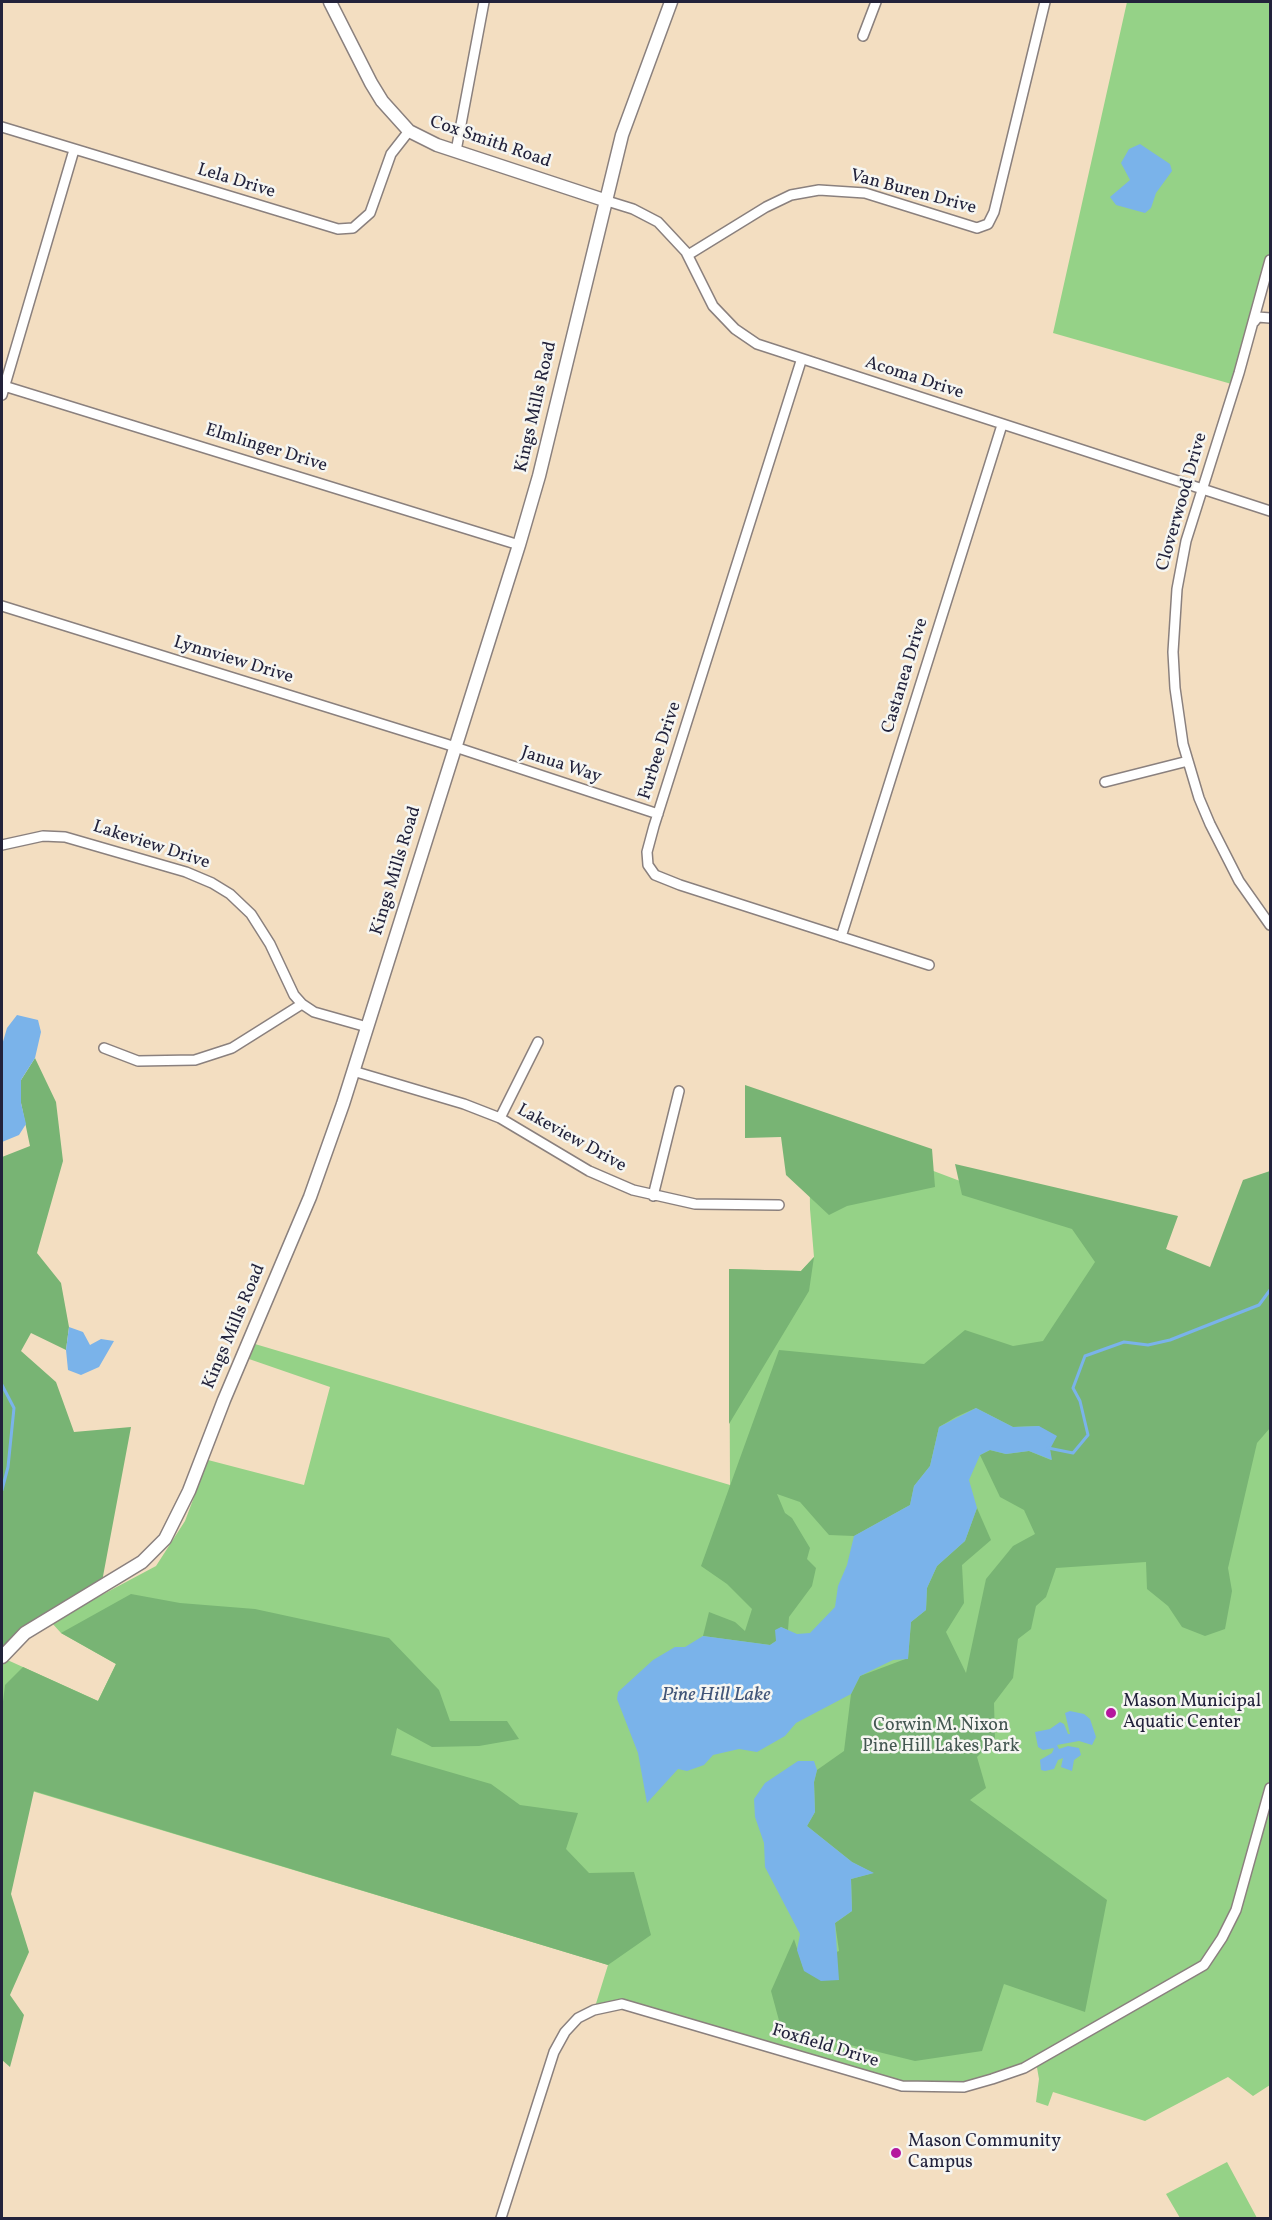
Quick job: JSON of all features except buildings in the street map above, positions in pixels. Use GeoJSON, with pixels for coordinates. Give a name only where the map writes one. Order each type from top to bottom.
{"type":"FeatureCollection","features":[{"type":"Feature","properties":{"kind":"street","name":"Cox Smith Road"},"geometry":{"type":"LineString","coordinates":[[330,2],[382,101],[409,131],[426,141],[604,200]]}},
{"type":"Feature","properties":{"kind":"street"},"geometry":{"type":"LineString","coordinates":[[456,151],[484,2]]}},
{"type":"Feature","properties":{"kind":"street","name":"Kings Mills Road"},"geometry":{"type":"LineString","coordinates":[[2,1657],[25,1633],[142,1562],[165,1539],[189,1491],[224,1400],[310,1197],[353,1071],[519,545],[539,476],[604,200],[622,135],[671,2]]}},
{"type":"Feature","properties":{"kind":"street"},"geometry":{"type":"LineString","coordinates":[[863,36],[876,2]]}},
{"type":"Feature","properties":{"kind":"street","name":"Van Buren Drive"},"geometry":{"type":"LineString","coordinates":[[688,255],[766,207],[791,195],[819,190],[865,193],[977,228],[988,224],[994,212],[1045,2]]}},
{"type":"Feature","properties":{"kind":"street","name":"Lela Drive"},"geometry":{"type":"LineString","coordinates":[[2,128],[324,226],[346,229],[360,224],[370,213],[391,154],[409,131]]}},
{"type":"Feature","properties":{"kind":"street"},"geometry":{"type":"LineString","coordinates":[[3,390],[74,150]]}},
{"type":"Feature","properties":{"kind":"street","name":"Acoma Drive"},"geometry":{"type":"LineString","coordinates":[[604,200],[648,216],[671,235],[688,255],[714,306],[735,329],[757,344],[801,361],[1270,511]]}},
{"type":"Feature","properties":{"kind":"street","name":"Cloverwood Drive"},"geometry":{"type":"LineString","coordinates":[[1270,260],[1254,322],[1202,489],[1179,575],[1174,624],[1175,688],[1188,761],[1199,798],[1222,850],[1239,881],[1270,925]]}},
{"type":"Feature","properties":{"kind":"street"},"geometry":{"type":"LineString","coordinates":[[1254,322],[1258,317],[1270,318]]}},
{"type":"Feature","properties":{"kind":"street","name":"Furbee Drive"},"geometry":{"type":"LineString","coordinates":[[801,361],[658,814],[647,852],[648,865],[655,875],[929,965]]}},
{"type":"Feature","properties":{"kind":"street","name":"Elmlinger Drive"},"geometry":{"type":"LineString","coordinates":[[3,390],[519,545]]}},
{"type":"Feature","properties":{"kind":"street","name":"Castanea Drive"},"geometry":{"type":"LineString","coordinates":[[841,937],[1002,424]]}},
{"type":"Feature","properties":{"kind":"street","name":"Lynnview Drive"},"geometry":{"type":"LineString","coordinates":[[2,606],[454,747]]}},
{"type":"Feature","properties":{"kind":"street","name":"Janua Way"},"geometry":{"type":"LineString","coordinates":[[454,747],[658,814]]}},
{"type":"Feature","properties":{"kind":"street"},"geometry":{"type":"LineString","coordinates":[[1105,782],[1188,761]]}},
{"type":"Feature","properties":{"kind":"street","name":"Lakeview Drive"},"geometry":{"type":"LineString","coordinates":[[2,845],[43,836],[65,837],[186,872],[212,883],[230,894],[251,914],[270,944],[294,995],[302,1005]]}},
{"type":"Feature","properties":{"kind":"street"},"geometry":{"type":"LineString","coordinates":[[104,1048],[138,1060],[181,1062],[202,1059],[247,1040],[302,1005],[314,1012],[367,1027]]}},
{"type":"Feature","properties":{"kind":"street"},"geometry":{"type":"LineString","coordinates":[[500,1119],[538,1042]]}},
{"type":"Feature","properties":{"kind":"street","name":"Lakeview Drive"},"geometry":{"type":"LineString","coordinates":[[353,1071],[464,1104],[500,1119],[607,1180],[653,1196],[695,1204],[779,1205]]}},
{"type":"Feature","properties":{"kind":"street"},"geometry":{"type":"LineString","coordinates":[[653,1196],[679,1090]]}},
{"type":"Feature","properties":{"kind":"street","name":"Foxfield Drive"},"geometry":{"type":"LineString","coordinates":[[501,2218],[554,2052],[565,2032],[578,2018],[594,2010],[622,2004],[901,2086],[964,2087],[1024,2068],[1196,1971],[1213,1953],[1232,1921],[1270,1788]]}},
{"type":"Feature","properties":{"kind":"green space"},"geometry":{"type":"Polygon","coordinates":[[[1127,2],[1270,2],[1270,260],[1235,385],[1053,333],[1127,2]]]}},
{"type":"Feature","properties":{"kind":"green space"},"geometry":{"type":"Polygon","coordinates":[[[35,1058],[56,1102],[63,1161],[37,1253],[61,1283],[69,1327],[66,1350],[31,1333],[21,1351],[56,1382],[74,1432],[131,1427],[101,1587],[48,1618],[2,1660],[2,1157],[30,1146],[21,1103],[21,1080],[35,1058]]]}},
{"type":"Feature","properties":{"kind":"green space"},"geometry":{"type":"Polygon","coordinates":[[[745,1085],[932,1149],[935,1187],[847,1206],[829,1215],[786,1175],[781,1137],[745,1138],[745,1085]]]}},
{"type":"Feature","properties":{"kind":"green space","name":"Corwin M. Nixon Pine Hill Lakes Park"},"geometry":{"type":"Polygon","coordinates":[[[809,1124],[1270,1298],[1270,2085],[1253,2096],[1228,2077],[1145,2121],[1053,2092],[1048,2106],[1036,2102],[1039,2079],[1036,2062],[964,2087],[902,2086],[622,2004],[594,2010],[608,1965],[2,1782],[3,1658],[98,1701],[116,1664],[61,1633],[51,1622],[156,1566],[185,1521],[208,1460],[304,1485],[330,1387],[249,1359],[255,1344],[730,1485],[729,1269],[801,1271],[814,1257],[810,1209],[809,1124]]]}},
{"type":"Feature","properties":{"kind":"green space"},"geometry":{"type":"Polygon","coordinates":[[[955,1164],[1178,1216],[1166,1249],[1210,1267],[1243,1180],[1270,1171],[1270,1428],[1257,1443],[1228,1568],[1232,1591],[1225,1629],[1205,1636],[1182,1627],[1168,1606],[1147,1589],[1146,1562],[1056,1568],[1046,1597],[1036,1606],[1031,1629],[1018,1639],[1013,1678],[994,1703],[995,1739],[977,1757],[986,1788],[970,1800],[1107,1900],[1085,2012],[1004,1984],[982,2051],[915,2061],[781,2028],[771,1991],[794,1939],[803,1967],[839,1951],[835,1923],[852,1911],[851,1879],[873,1873],[852,1862],[807,1826],[815,1812],[814,1782],[817,1770],[844,1751],[851,1694],[860,1676],[908,1658],[911,1622],[926,1610],[927,1588],[937,1566],[965,1541],[977,1508],[991,1540],[962,1565],[964,1603],[946,1632],[966,1673],[986,1579],[1013,1546],[1035,1534],[1024,1510],[1000,1497],[980,1455],[990,1450],[1006,1454],[1029,1451],[1051,1460],[1050,1449],[1039,1426],[1013,1427],[976,1408],[939,1427],[930,1466],[914,1486],[910,1505],[854,1536],[829,1535],[800,1502],[777,1494],[785,1513],[792,1518],[810,1548],[807,1559],[816,1568],[812,1586],[789,1617],[788,1630],[781,1627],[776,1641],[770,1645],[703,1636],[709,1612],[735,1622],[745,1631],[752,1609],[727,1584],[701,1566],[779,1350],[924,1364],[965,1330],[1013,1346],[1043,1341],[1095,1262],[1072,1229],[962,1195],[955,1164]]]}},
{"type":"Feature","properties":{"kind":"green space"},"geometry":{"type":"Polygon","coordinates":[[[814,1257],[809,1291],[729,1424],[729,1269],[801,1271],[814,1257]]]}},
{"type":"Feature","properties":{"kind":"green space"},"geometry":{"type":"Polygon","coordinates":[[[131,1594],[180,1603],[255,1609],[389,1638],[439,1690],[450,1721],[507,1721],[519,1739],[479,1746],[432,1747],[397,1728],[391,1755],[491,1784],[520,1805],[578,1813],[566,1849],[589,1873],[634,1872],[651,1935],[608,1965],[34,1791],[11,1894],[29,1952],[10,1995],[24,2015],[10,2067],[2,2060],[2,1710],[5,1685],[23,1667],[98,1701],[116,1664],[61,1633],[131,1594]]]}},
{"type":"Feature","properties":{"kind":"green space"},"geometry":{"type":"Polygon","coordinates":[[[1227,2162],[1257,2218],[1180,2218],[1166,2194],[1227,2162]]]}},
{"type":"Feature","properties":{"kind":"water"},"geometry":{"type":"Polygon","coordinates":[[[1140,144],[1170,164],[1172,171],[1156,193],[1151,208],[1145,213],[1116,205],[1110,197],[1130,180],[1121,163],[1129,149],[1140,144]]]}},
{"type":"Feature","properties":{"kind":"water"},"geometry":{"type":"Polygon","coordinates":[[[17,1015],[38,1020],[41,1032],[35,1058],[21,1080],[21,1103],[26,1124],[19,1135],[2,1142],[2,1045],[7,1028],[17,1015]]]}},
{"type":"Feature","properties":{"kind":"water"},"geometry":{"type":"Polygon","coordinates":[[[69,1327],[83,1332],[90,1345],[101,1339],[114,1341],[99,1367],[81,1375],[68,1370],[66,1350],[69,1327]]]}},
{"type":"Feature","properties":{"kind":"water","name":"Pine Hill Lake"},"geometry":{"type":"Polygon","coordinates":[[[976,1408],[1013,1427],[1039,1426],[1057,1436],[1050,1449],[1052,1460],[1029,1451],[1006,1454],[990,1450],[980,1455],[969,1480],[977,1508],[965,1541],[937,1566],[927,1588],[926,1610],[911,1622],[908,1659],[893,1660],[860,1676],[851,1694],[796,1723],[785,1736],[757,1752],[739,1749],[713,1755],[704,1765],[687,1771],[678,1769],[647,1803],[638,1753],[617,1699],[618,1692],[653,1660],[675,1647],[685,1647],[703,1636],[770,1645],[776,1641],[775,1630],[781,1627],[797,1634],[810,1633],[835,1607],[838,1586],[847,1565],[854,1536],[910,1505],[914,1486],[930,1466],[939,1427],[976,1408]]]}},
{"type":"Feature","properties":{"kind":"water"},"geometry":{"type":"Polygon","coordinates":[[[1070,1711],[1084,1714],[1090,1719],[1096,1737],[1092,1745],[1079,1741],[1057,1745],[1059,1749],[1068,1746],[1079,1748],[1081,1755],[1074,1760],[1072,1771],[1061,1767],[1063,1758],[1058,1760],[1054,1769],[1041,1770],[1040,1760],[1052,1753],[1054,1748],[1043,1750],[1038,1747],[1035,1732],[1050,1729],[1060,1722],[1070,1734],[1065,1713],[1070,1711]]]}},
{"type":"Feature","properties":{"kind":"water"},"geometry":{"type":"Polygon","coordinates":[[[798,1761],[814,1761],[817,1770],[814,1782],[815,1812],[807,1826],[852,1862],[874,1873],[851,1879],[852,1911],[835,1923],[839,1980],[821,1981],[804,1971],[797,1950],[800,1934],[765,1867],[764,1843],[755,1817],[754,1799],[765,1783],[798,1761]]]}},
{"type":"Feature","properties":{"kind":"waterway"},"geometry":{"type":"LineString","coordinates":[[1048,1448],[1073,1453],[1088,1435],[1080,1401],[1073,1388],[1085,1356],[1124,1342],[1148,1345],[1170,1340],[1259,1305],[1270,1290]]}},
{"type":"Feature","properties":{"kind":"waterway"},"geometry":{"type":"LineString","coordinates":[[2,1385],[14,1408],[8,1467],[2,1490]]}},
{"type":"Feature","properties":{"kind":"place","name":"Mason Municipal Aquatic Center"},"geometry":{"type":"Point","coordinates":[1111,1713]}},
{"type":"Feature","properties":{"kind":"place","name":"Mason Community Campus"},"geometry":{"type":"Point","coordinates":[896,2153]}}]}
